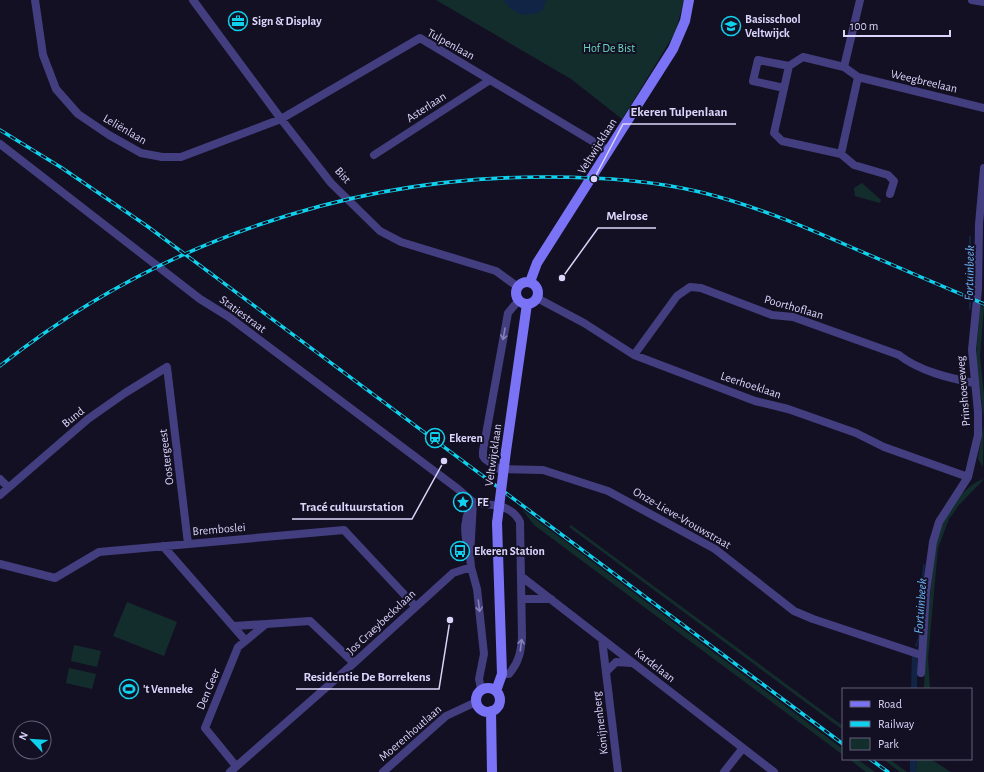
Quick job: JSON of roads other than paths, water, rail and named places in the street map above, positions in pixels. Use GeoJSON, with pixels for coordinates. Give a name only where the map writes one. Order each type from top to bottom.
{"type":"FeatureCollection","features":[{"type":"Feature","properties":{"kind":"street","name":"Leliënlaan"},"geometry":{"type":"LineString","coordinates":[[35,0],[43,55],[56,89],[78,114],[109,135],[141,153],[162,157],[181,157],[281,119]]}},
{"type":"Feature","properties":{"kind":"street","name":"Bist"},"geometry":{"type":"LineString","coordinates":[[193,0],[281,119],[331,183],[380,231],[401,242],[496,271],[518,287]]}},
{"type":"Feature","properties":{"kind":"street","name":"Veltwijcklaan"},"geometry":{"type":"LineString","coordinates":[[530,282],[537,263],[673,49],[685,21],[689,0]]}},
{"type":"Feature","properties":{"kind":"street"},"geometry":{"type":"LineString","coordinates":[[844,67],[860,0]]}},
{"type":"Feature","properties":{"kind":"street"},"geometry":{"type":"LineString","coordinates":[[972,0],[984,2]]}},
{"type":"Feature","properties":{"kind":"street","name":"Tulpenlaan"},"geometry":{"type":"LineString","coordinates":[[281,119],[420,38],[609,151]]}},
{"type":"Feature","properties":{"kind":"street","name":"Weegbreelaan"},"geometry":{"type":"LineString","coordinates":[[789,66],[802,57],[844,67],[858,77],[984,108]]}},
{"type":"Feature","properties":{"kind":"street"},"geometry":{"type":"LineString","coordinates":[[784,88],[753,82],[758,60],[789,66],[774,133],[782,141],[841,154],[854,165],[888,175],[894,181],[890,194]]}},
{"type":"Feature","properties":{"kind":"street"},"geometry":{"type":"LineString","coordinates":[[841,154],[858,77]]}},
{"type":"Feature","properties":{"kind":"street","name":"Asterlaan"},"geometry":{"type":"LineString","coordinates":[[374,155],[490,80]]}},
{"type":"Feature","properties":{"kind":"street","name":"Statiestraat"},"geometry":{"type":"LineString","coordinates":[[0,144],[200,299],[229,317],[458,489],[473,502]]}},
{"type":"Feature","properties":{"kind":"street","name":"Prinshoeveweg"},"geometry":{"type":"LineString","coordinates":[[921,673],[926,592],[934,537],[944,512],[968,477],[978,435],[978,412],[974,383],[972,335],[978,289],[984,168]]}},
{"type":"Feature","properties":{"kind":"street"},"geometry":{"type":"LineString","coordinates":[[523,302],[516,293],[518,287],[523,282],[530,282],[536,285],[538,291],[537,298]]}},
{"type":"Feature","properties":{"kind":"street","name":"Poorthoflaan"},"geometry":{"type":"LineString","coordinates":[[634,356],[677,296],[690,287],[701,288],[772,315],[793,317],[899,355],[910,364],[958,380],[974,383]]}},
{"type":"Feature","properties":{"kind":"street","name":"Veltwijcklaan"},"geometry":{"type":"LineString","coordinates":[[485,459],[483,451],[508,313],[523,302],[533,302],[537,298]]}},
{"type":"Feature","properties":{"kind":"street","name":"Leerhoeklaan"},"geometry":{"type":"LineString","coordinates":[[537,298],[584,323],[634,356],[755,401],[788,409],[856,433],[884,447],[968,477]]}},
{"type":"Feature","properties":{"kind":"street","name":"Veltwijcklaan"},"geometry":{"type":"LineString","coordinates":[[476,702],[476,696],[489,689],[502,674],[496,523],[523,302]]}},
{"type":"Feature","properties":{"kind":"street","name":"Bund"},"geometry":{"type":"LineString","coordinates":[[0,494],[88,419],[125,393],[167,367]]}},
{"type":"Feature","properties":{"kind":"street","name":"Oostergeest"},"geometry":{"type":"LineString","coordinates":[[167,367],[188,544]]}},
{"type":"Feature","properties":{"kind":"street","name":"Onze-Lieve-Vrouwstraat"},"geometry":{"type":"LineString","coordinates":[[485,459],[499,469],[544,470],[608,491],[715,549],[794,611],[813,620],[921,655]]}},
{"type":"Feature","properties":{"kind":"street"},"geometry":{"type":"LineString","coordinates":[[0,479],[8,487]]}},
{"type":"Feature","properties":{"kind":"street","name":"Veltwijcklaan"},"geometry":{"type":"LineString","coordinates":[[473,502],[467,512],[464,528],[471,567],[477,589],[484,654],[479,679],[489,689],[500,696],[498,706],[491,711],[492,772]]}},
{"type":"Feature","properties":{"kind":"street"},"geometry":{"type":"LineString","coordinates":[[473,502],[504,507],[512,511],[517,517],[521,528],[523,599],[520,655],[516,665],[509,674],[502,674]]}},
{"type":"Feature","properties":{"kind":"street","name":"Bremboslei"},"geometry":{"type":"LineString","coordinates":[[0,564],[54,578],[99,552],[344,530],[415,606]]}},
{"type":"Feature","properties":{"kind":"street"},"geometry":{"type":"LineString","coordinates":[[163,546],[245,640]]}},
{"type":"Feature","properties":{"kind":"street","name":"Jos Craeybeckxlaan"},"geometry":{"type":"LineString","coordinates":[[233,769],[354,664],[415,606],[453,573],[471,567]]}},
{"type":"Feature","properties":{"kind":"street","name":"Kardelaan"},"geometry":{"type":"LineString","coordinates":[[522,577],[774,772]]}},
{"type":"Feature","properties":{"kind":"street"},"geometry":{"type":"LineString","coordinates":[[523,599],[551,599]]}},
{"type":"Feature","properties":{"kind":"street"},"geometry":{"type":"LineString","coordinates":[[234,626],[310,621],[354,664]]}},
{"type":"Feature","properties":{"kind":"street","name":"Den Geer"},"geometry":{"type":"LineString","coordinates":[[233,769],[205,728],[238,648],[245,640],[266,624]]}},
{"type":"Feature","properties":{"kind":"street","name":"Konijnenberg"},"geometry":{"type":"LineString","coordinates":[[602,638],[618,772]]}},
{"type":"Feature","properties":{"kind":"street","name":"Veltwijcklaan"},"geometry":{"type":"LineString","coordinates":[[489,689],[502,659]]}},
{"type":"Feature","properties":{"kind":"street"},"geometry":{"type":"LineString","coordinates":[[606,672],[616,662],[632,663]]}},
{"type":"Feature","properties":{"kind":"street"},"geometry":{"type":"LineString","coordinates":[[476,702],[481,710],[491,711]]}},
{"type":"Feature","properties":{"kind":"street","name":"Moerenhoutlaan"},"geometry":{"type":"LineString","coordinates":[[383,772],[446,716],[476,702]]}},
{"type":"Feature","properties":{"kind":"street"},"geometry":{"type":"LineString","coordinates":[[724,772],[743,748]]}},
{"type":"Feature","properties":{"kind":"water"},"geometry":{"type":"Polygon","coordinates":[[[503,0],[546,0],[543,10],[526,15],[512,9],[503,0]]]}},
{"type":"Feature","properties":{"kind":"water"},"geometry":{"type":"Polygon","coordinates":[[[912,655],[916,656],[917,659],[917,688],[911,688],[912,655]]]}},
{"type":"Feature","properties":{"kind":"water"},"geometry":{"type":"Polygon","coordinates":[[[910,760],[917,760],[916,772],[910,772],[910,760]]]}},
{"type":"Feature","properties":{"kind":"waterway","name":"Fortuinbeek"},"geometry":{"type":"LineString","coordinates":[[970,237],[970,309]]}},
{"type":"Feature","properties":{"kind":"waterway","name":"Fortuinbeek"},"geometry":{"type":"LineString","coordinates":[[922,590],[924,565]]}},
{"type":"Feature","properties":{"kind":"waterway","name":"Fortuinbeek"},"geometry":{"type":"LineString","coordinates":[[916,646],[919,638],[921,610]]}},
{"type":"Feature","properties":{"kind":"railway"},"geometry":{"type":"LineString","coordinates":[[0,130],[62,168],[147,226],[842,743]]}},
{"type":"Feature","properties":{"kind":"railway"},"geometry":{"type":"LineString","coordinates":[[0,366],[60,323],[123,284],[190,252],[258,225],[329,204],[401,189],[474,180],[548,177],[605,179],[643,182],[700,192],[739,203],[797,224],[984,304]]}},
{"type":"Feature","properties":{"kind":"railway"},"geometry":{"type":"LineString","coordinates":[[871,760],[888,772]]}},
{"type":"Feature","properties":{"kind":"place","name":"Sign & Display"},"geometry":{"type":"Point","coordinates":[238,21]}},
{"type":"Feature","properties":{"kind":"place","name":"Basisschool Veltwijck"},"geometry":{"type":"Point","coordinates":[731,26]}},
{"type":"Feature","properties":{"kind":"place","name":"Ekeren Tulpenlaan"},"geometry":{"type":"Point","coordinates":[594,179]}},
{"type":"Feature","properties":{"kind":"place","name":"Melrose"},"geometry":{"type":"Point","coordinates":[562,278]}},
{"type":"Feature","properties":{"kind":"place","name":"Ekeren"},"geometry":{"type":"Point","coordinates":[435,438]}},
{"type":"Feature","properties":{"kind":"place","name":"Tracé cultuurstation"},"geometry":{"type":"Point","coordinates":[444,461]}},
{"type":"Feature","properties":{"kind":"place","name":"FE"},"geometry":{"type":"Point","coordinates":[463,502]}},
{"type":"Feature","properties":{"kind":"place","name":"Ekeren Station"},"geometry":{"type":"Point","coordinates":[460,551]}},
{"type":"Feature","properties":{"kind":"place","name":"Residentie De Borrekens"},"geometry":{"type":"Point","coordinates":[450,620]}},
{"type":"Feature","properties":{"kind":"place","name":"'t Venneke"},"geometry":{"type":"Point","coordinates":[129,689]}},
{"type":"Feature","properties":{"kind":"park label","name":"Hof De Bist"},"geometry":{"type":"Point","coordinates":[609,48]}}]}
